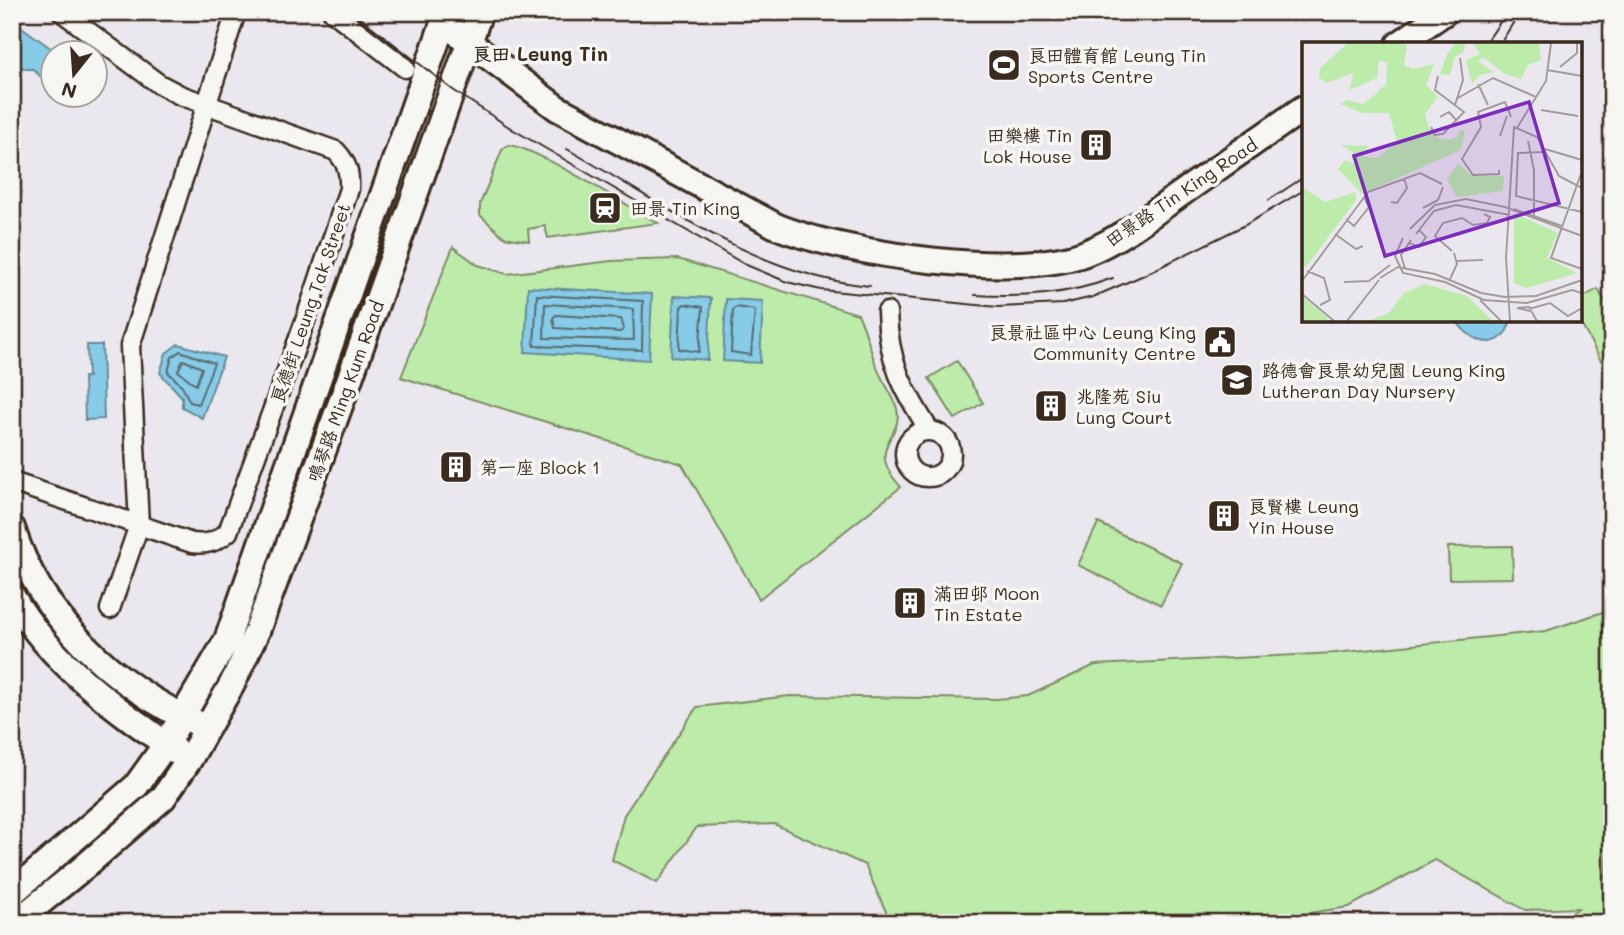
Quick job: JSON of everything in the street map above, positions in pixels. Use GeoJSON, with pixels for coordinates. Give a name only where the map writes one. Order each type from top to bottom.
{"type":"FeatureCollection","features":[{"type":"Feature","properties":{"kind":"main road","name":"鳴琴路 Ming Kum Road"},"geometry":{"type":"LineString","coordinates":[[15,923],[85,867],[163,798],[208,728],[257,631],[480,12]]}},
{"type":"Feature","properties":{"kind":"main road"},"geometry":{"type":"LineString","coordinates":[[1402,42],[1445,12]]}},
{"type":"Feature","properties":{"kind":"main road","name":"鳴琴路 Ming Kum Road"},"geometry":{"type":"LineString","coordinates":[[12,893],[124,798],[152,767],[210,674],[236,620],[445,17]]}},
{"type":"Feature","properties":{"kind":"main road","name":"田景路 Tin King Road"},"geometry":{"type":"LineString","coordinates":[[445,17],[469,42],[557,108],[776,226],[838,247],[962,261],[1028,264],[1085,253],[1124,234],[1302,109]]}},
{"type":"Feature","properties":{"kind":"main road"},"geometry":{"type":"LineString","coordinates":[[12,528],[35,581],[77,639],[115,672],[183,717],[208,728]]}},
{"type":"Feature","properties":{"kind":"main road"},"geometry":{"type":"LineString","coordinates":[[12,597],[33,630],[63,665],[189,760]]}},
{"type":"Feature","properties":{"kind":"street","name":"良德街 Leung Tak Street"},"geometry":{"type":"LineString","coordinates":[[12,482],[202,545],[217,541],[228,532],[300,337],[349,189],[348,168],[336,151],[207,106],[159,84],[62,12]]}},
{"type":"Feature","properties":{"kind":"street"},"geometry":{"type":"LineString","coordinates":[[110,609],[139,525],[130,346],[236,12]]}},
{"type":"Feature","properties":{"kind":"street"},"geometry":{"type":"LineString","coordinates":[[333,12],[405,68]]}},
{"type":"Feature","properties":{"kind":"street"},"geometry":{"type":"LineString","coordinates":[[887,312],[887,342],[894,368],[929,430]]}},
{"type":"Feature","properties":{"kind":"green space"},"geometry":{"type":"Polygon","coordinates":[[[508,145],[538,155],[658,223],[548,238],[545,226],[528,229],[529,241],[504,237],[480,215],[480,204],[502,150],[508,145]]]}},
{"type":"Feature","properties":{"kind":"green space"},"geometry":{"type":"Polygon","coordinates":[[[453,247],[478,265],[507,274],[611,261],[678,259],[858,314],[878,370],[897,409],[898,419],[887,444],[885,462],[901,487],[759,599],[682,464],[401,377],[453,247]]]}},
{"type":"Feature","properties":{"kind":"green space"},"geometry":{"type":"Polygon","coordinates":[[[1598,289],[1612,314],[1612,355],[1601,361],[1580,322],[1582,298],[1598,289]]]}},
{"type":"Feature","properties":{"kind":"green space"},"geometry":{"type":"Polygon","coordinates":[[[957,361],[983,403],[955,419],[929,378],[957,361]]]}},
{"type":"Feature","properties":{"kind":"green space"},"geometry":{"type":"Polygon","coordinates":[[[1098,523],[1182,563],[1161,605],[1078,565],[1098,523]]]}},
{"type":"Feature","properties":{"kind":"green space"},"geometry":{"type":"Polygon","coordinates":[[[1512,546],[1513,578],[1449,579],[1448,547],[1512,546]]]}},
{"type":"Feature","properties":{"kind":"green space"},"geometry":{"type":"Polygon","coordinates":[[[1612,609],[1612,832],[1608,829],[1605,878],[1612,884],[1612,923],[1558,923],[1578,908],[1525,910],[1435,860],[1349,907],[1303,914],[1281,923],[891,923],[865,865],[774,824],[697,827],[657,883],[612,860],[624,815],[697,707],[790,696],[997,699],[1028,696],[1095,665],[1335,653],[1546,631],[1612,609]]]}},
{"type":"Feature","properties":{"kind":"water"},"geometry":{"type":"Polygon","coordinates":[[[12,20],[38,39],[38,74],[33,69],[25,69],[12,62],[12,20]]]}},
{"type":"Feature","properties":{"kind":"water"},"geometry":{"type":"Polygon","coordinates":[[[528,287],[652,294],[649,360],[525,352],[528,287]]]}},
{"type":"Feature","properties":{"kind":"water"},"geometry":{"type":"Polygon","coordinates":[[[674,296],[711,298],[708,360],[671,357],[674,296]]]}},
{"type":"Feature","properties":{"kind":"water"},"geometry":{"type":"Polygon","coordinates":[[[726,299],[763,301],[760,363],[723,361],[726,299]]]}},
{"type":"Feature","properties":{"kind":"water"},"geometry":{"type":"Polygon","coordinates":[[[1458,322],[1510,322],[1501,338],[1486,342],[1478,340],[1458,322]]]}},
{"type":"Feature","properties":{"kind":"water"},"geometry":{"type":"Polygon","coordinates":[[[178,344],[224,357],[202,418],[182,407],[182,397],[160,373],[166,353],[178,344]]]}},
{"type":"Feature","properties":{"kind":"water"},"geometry":{"type":"Polygon","coordinates":[[[87,345],[102,345],[104,419],[85,420],[84,377],[88,377],[87,345]]]}},
{"type":"Feature","properties":{"kind":"tram line"},"geometry":{"type":"LineString","coordinates":[[353,12],[453,90],[512,129],[744,264],[787,282],[821,290],[998,307],[1063,304],[1093,297],[1144,275],[1247,224],[1302,191]]}},
{"type":"Feature","properties":{"kind":"tram line"},"geometry":{"type":"LineString","coordinates":[[1486,42],[1507,12]]}},
{"type":"Feature","properties":{"kind":"tram line"},"geometry":{"type":"LineString","coordinates":[[1501,42],[1520,12]]}},
{"type":"Feature","properties":{"kind":"tram line"},"geometry":{"type":"LineString","coordinates":[[567,149],[712,234],[750,252],[788,268],[828,279],[870,286]]}},
{"type":"Feature","properties":{"kind":"tram line"},"geometry":{"type":"LineString","coordinates":[[1269,200],[1302,178]]}},
{"type":"Feature","properties":{"kind":"tram line"},"geometry":{"type":"LineString","coordinates":[[975,295],[1045,294],[1113,278]]}},
{"type":"Feature","properties":{"kind":"place","name":"良田體育館 Leung Tin Sports Centre"},"geometry":{"type":"Point","coordinates":[1004,65]}},
{"type":"Feature","properties":{"kind":"place","name":"田樂樓 Tin Lok House"},"geometry":{"type":"Point","coordinates":[1096,145]}},
{"type":"Feature","properties":{"kind":"place","name":"田景 Tin King"},"geometry":{"type":"Point","coordinates":[605,208]}},
{"type":"Feature","properties":{"kind":"place","name":"良景社區中心 Leung King Community Centre"},"geometry":{"type":"Point","coordinates":[1220,342]}},
{"type":"Feature","properties":{"kind":"place","name":"路德會良景幼兒園 Leung King Lutheran Day Nursery"},"geometry":{"type":"Point","coordinates":[1237,380]}},
{"type":"Feature","properties":{"kind":"place","name":"兆隆苑 Siu Lung Court"},"geometry":{"type":"Point","coordinates":[1051,406]}},
{"type":"Feature","properties":{"kind":"place","name":"第一座 Block 1"},"geometry":{"type":"Point","coordinates":[456,467]}},
{"type":"Feature","properties":{"kind":"place","name":"良賢樓 Leung Yin House"},"geometry":{"type":"Point","coordinates":[1224,516]}},
{"type":"Feature","properties":{"kind":"place","name":"滿田邨 Moon Tin Estate"},"geometry":{"type":"Point","coordinates":[910,603]}},
{"type":"Feature","properties":{"kind":"district","name":"良田 Leung Tin"},"geometry":{"type":"Point","coordinates":[540,53]}}]}
